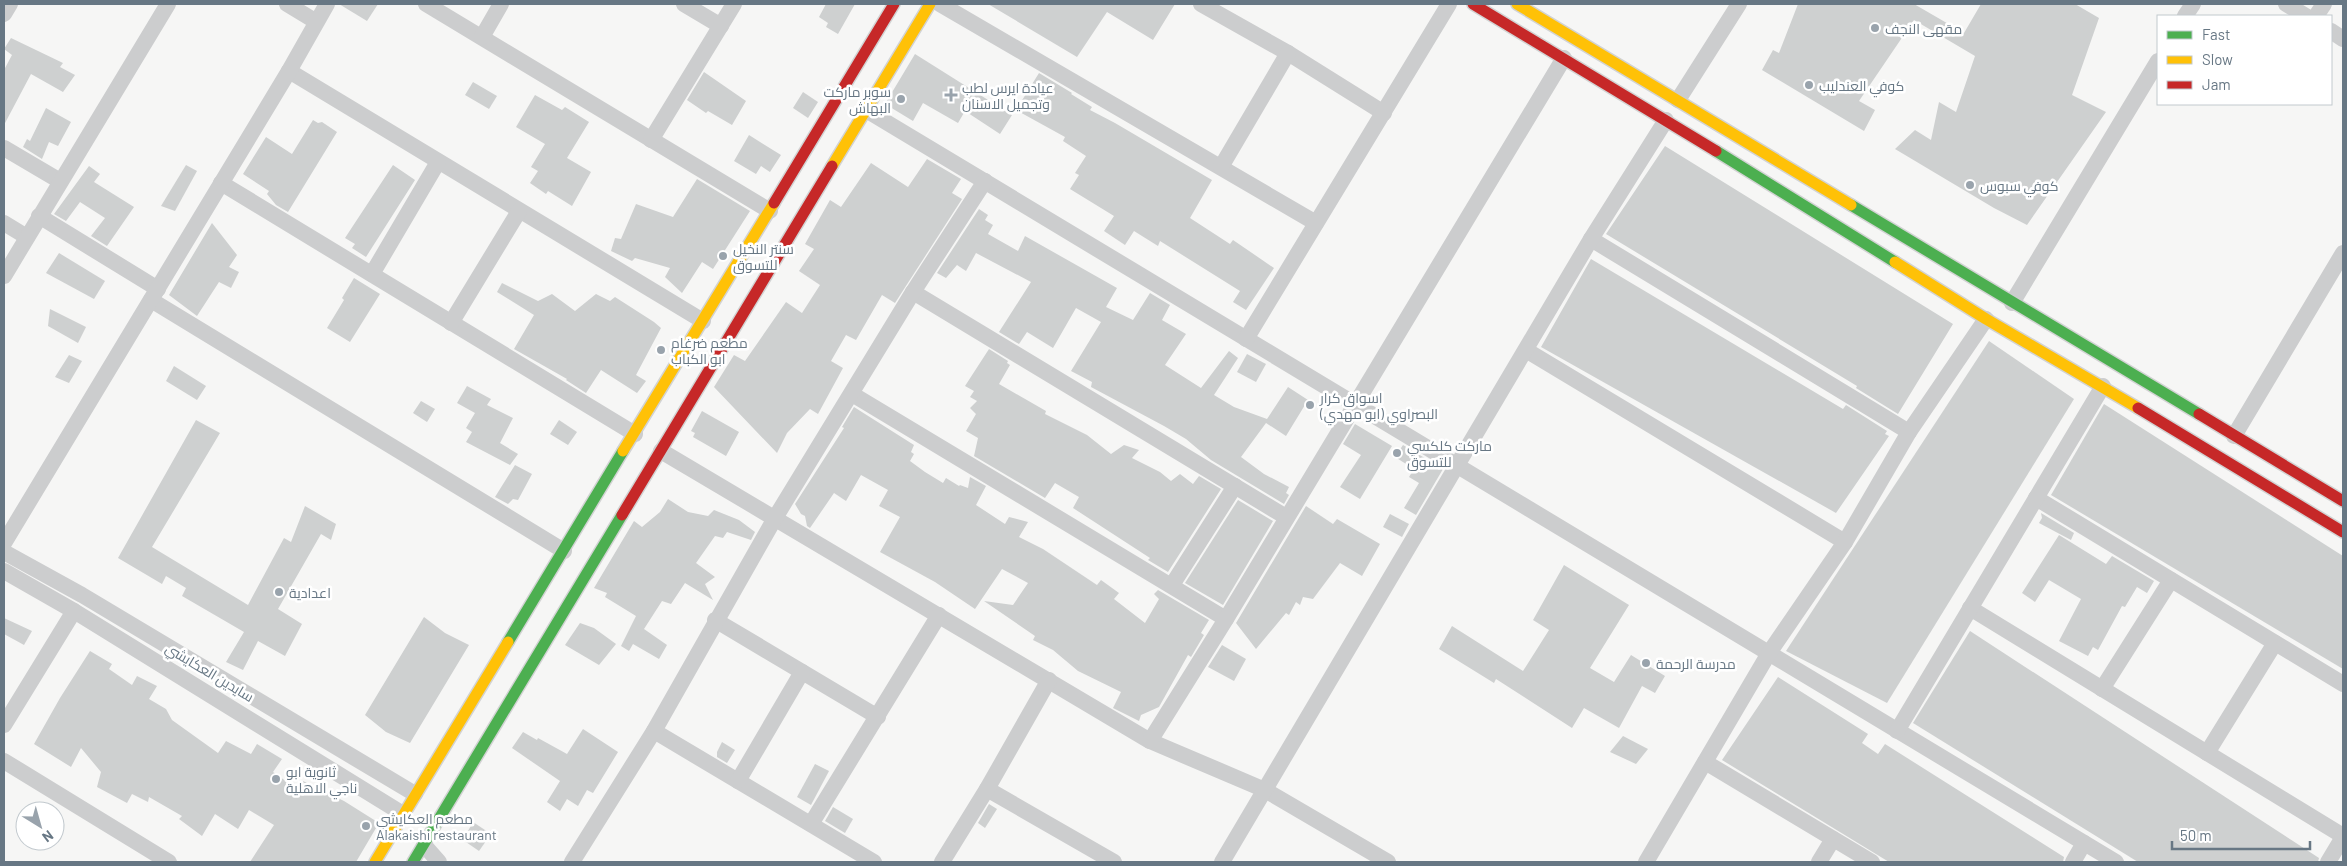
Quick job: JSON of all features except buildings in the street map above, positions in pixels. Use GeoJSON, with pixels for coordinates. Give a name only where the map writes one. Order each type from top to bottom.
{"type":"FeatureCollection","features":[{"type":"Feature","properties":{"kind":"street"},"geometry":{"type":"LineString","coordinates":[[4,14],[10,4]]}},
{"type":"Feature","properties":{"kind":"street"},"geometry":{"type":"LineString","coordinates":[[4,276],[38,216],[168,4]]}},
{"type":"Feature","properties":{"kind":"street"},"geometry":{"type":"LineString","coordinates":[[287,4],[315,21]]}},
{"type":"Feature","properties":{"kind":"street"},"geometry":{"type":"LineString","coordinates":[[4,543],[289,71],[315,21],[327,4]]}},
{"type":"Feature","properties":{"kind":"street"},"geometry":{"type":"LineString","coordinates":[[426,4],[770,211]]}},
{"type":"Feature","properties":{"kind":"street"},"geometry":{"type":"LineString","coordinates":[[482,37],[501,4]]}},
{"type":"Feature","properties":{"kind":"street"},"geometry":{"type":"LineString","coordinates":[[684,4],[720,26]]}},
{"type":"Feature","properties":{"kind":"street"},"geometry":{"type":"LineString","coordinates":[[651,140],[734,4]]}},
{"type":"Feature","properties":{"kind":"street"},"geometry":{"type":"LineString","coordinates":[[375,862],[414,794],[564,551],[894,4]]}},
{"type":"Feature","properties":{"kind":"street"},"geometry":{"type":"LineString","coordinates":[[413,862],[616,505],[644,478],[930,4]]}},
{"type":"Feature","properties":{"kind":"street"},"geometry":{"type":"LineString","coordinates":[[940,4],[1316,223]]}},
{"type":"Feature","properties":{"kind":"street"},"geometry":{"type":"LineString","coordinates":[[1201,4],[1288,53],[1384,113]]}},
{"type":"Feature","properties":{"kind":"street"},"geometry":{"type":"LineString","coordinates":[[1246,339],[1449,4]]}},
{"type":"Feature","properties":{"kind":"street"},"geometry":{"type":"LineString","coordinates":[[1473,4],[1666,120],[1986,319],[2050,355],[2083,366],[2103,386],[2343,532]]}},
{"type":"Feature","properties":{"kind":"street"},"geometry":{"type":"LineString","coordinates":[[1517,4],[2012,303],[2064,343],[2098,354],[2343,501]]}},
{"type":"Feature","properties":{"kind":"street"},"geometry":{"type":"LineString","coordinates":[[1678,100],[1740,4]]}},
{"type":"Feature","properties":{"kind":"street"},"geometry":{"type":"LineString","coordinates":[[2186,15],[2193,4]]}},
{"type":"Feature","properties":{"kind":"street"},"geometry":{"type":"LineString","coordinates":[[2286,4],[2304,15]]}},
{"type":"Feature","properties":{"kind":"street"},"geometry":{"type":"LineString","coordinates":[[2317,15],[2324,4]]}},
{"type":"Feature","properties":{"kind":"street"},"geometry":{"type":"LineString","coordinates":[[2332,33],[2343,39]]}},
{"type":"Feature","properties":{"kind":"street"},"geometry":{"type":"LineString","coordinates":[[1221,167],[1288,53]]}},
{"type":"Feature","properties":{"kind":"street"},"geometry":{"type":"LineString","coordinates":[[1150,740],[1226,619],[1564,58]]}},
{"type":"Feature","properties":{"kind":"street"},"geometry":{"type":"LineString","coordinates":[[2012,303],[2157,63]]}},
{"type":"Feature","properties":{"kind":"street"},"geometry":{"type":"LineString","coordinates":[[289,71],[703,322]]}},
{"type":"Feature","properties":{"kind":"street"},"geometry":{"type":"LineString","coordinates":[[866,110],[2116,862]]}},
{"type":"Feature","properties":{"kind":"street"},"geometry":{"type":"LineString","coordinates":[[1222,862],[1591,239],[1666,120]]}},
{"type":"Feature","properties":{"kind":"street"},"geometry":{"type":"LineString","coordinates":[[4,148],[60,181]]}},
{"type":"Feature","properties":{"kind":"street"},"geometry":{"type":"LineString","coordinates":[[372,274],[438,162]]}},
{"type":"Feature","properties":{"kind":"street"},"geometry":{"type":"LineString","coordinates":[[572,862],[654,731],[715,620],[775,518],[913,292],[985,181]]}},
{"type":"Feature","properties":{"kind":"street"},"geometry":{"type":"LineString","coordinates":[[221,183],[635,434]]}},
{"type":"Feature","properties":{"kind":"street"},"geometry":{"type":"LineString","coordinates":[[452,323],[519,211]]}},
{"type":"Feature","properties":{"kind":"street"},"geometry":{"type":"LineString","coordinates":[[38,216],[154,294],[564,551]]}},
{"type":"Feature","properties":{"kind":"street"},"geometry":{"type":"LineString","coordinates":[[4,223],[27,237]]}},
{"type":"Feature","properties":{"kind":"street"},"geometry":{"type":"LineString","coordinates":[[1591,239],[1909,432]]}},
{"type":"Feature","properties":{"kind":"street"},"geometry":{"type":"LineString","coordinates":[[2234,436],[2343,254]]}},
{"type":"Feature","properties":{"kind":"street"},"geometry":{"type":"LineString","coordinates":[[913,292],[1286,517]]}},
{"type":"Feature","properties":{"kind":"street"},"geometry":{"type":"LineString","coordinates":[[1646,862],[1769,653],[1845,542],[1909,432],[1986,319]]}},
{"type":"Feature","properties":{"kind":"street"},"geometry":{"type":"LineString","coordinates":[[2050,355],[2064,343]]}},
{"type":"Feature","properties":{"kind":"street"},"geometry":{"type":"LineString","coordinates":[[1526,350],[1845,542]]}},
{"type":"Feature","properties":{"kind":"street"},"geometry":{"type":"LineString","coordinates":[[2083,366],[2098,354]]}},
{"type":"Feature","properties":{"kind":"street"},"geometry":{"type":"LineString","coordinates":[[1897,731],[2103,386]]}},
{"type":"Feature","properties":{"kind":"street"},"geometry":{"type":"LineString","coordinates":[[852,394],[1226,619]]}},
{"type":"Feature","properties":{"kind":"street"},"geometry":{"type":"LineString","coordinates":[[661,450],[1150,740],[1265,790],[1388,862]]}},
{"type":"Feature","properties":{"kind":"street"},"geometry":{"type":"LineString","coordinates":[[618,461],[627,475],[644,478]]}},
{"type":"Feature","properties":{"kind":"street"},"geometry":{"type":"LineString","coordinates":[[1172,585],[1235,486]]}},
{"type":"Feature","properties":{"kind":"street"},"geometry":{"type":"LineString","coordinates":[[2036,498],[2343,684]]}},
{"type":"Feature","properties":{"kind":"street"},"geometry":{"type":"LineString","coordinates":[[593,502],[616,505]]}},
{"type":"Feature","properties":{"kind":"street","name":"سايدين العكايشي"},"geometry":{"type":"LineString","coordinates":[[4,552],[90,600],[414,794]]}},
{"type":"Feature","properties":{"kind":"street","name":"سايدين العكايشي"},"geometry":{"type":"LineString","coordinates":[[4,572],[74,611],[403,814]]}},
{"type":"Feature","properties":{"kind":"street"},"geometry":{"type":"LineString","coordinates":[[2102,689],[2171,580]]}},
{"type":"Feature","properties":{"kind":"street"},"geometry":{"type":"LineString","coordinates":[[1970,608],[2343,836],[2328,862]]}},
{"type":"Feature","properties":{"kind":"street"},"geometry":{"type":"LineString","coordinates":[[4,725],[74,611]]}},
{"type":"Feature","properties":{"kind":"street"},"geometry":{"type":"LineString","coordinates":[[811,824],[939,615]]}},
{"type":"Feature","properties":{"kind":"street"},"geometry":{"type":"LineString","coordinates":[[715,620],[878,717]]}},
{"type":"Feature","properties":{"kind":"street"},"geometry":{"type":"LineString","coordinates":[[2207,752],[2274,642]]}},
{"type":"Feature","properties":{"kind":"street"},"geometry":{"type":"LineString","coordinates":[[738,781],[802,672]]}},
{"type":"Feature","properties":{"kind":"street"},"geometry":{"type":"LineString","coordinates":[[942,862],[987,789],[1048,680]]}},
{"type":"Feature","properties":{"kind":"street"},"geometry":{"type":"LineString","coordinates":[[654,731],[874,862]]}},
{"type":"Feature","properties":{"kind":"street"},"geometry":{"type":"LineString","coordinates":[[4,761],[169,862]]}},
{"type":"Feature","properties":{"kind":"street"},"geometry":{"type":"LineString","coordinates":[[1705,762],[1872,862]]}},
{"type":"Feature","properties":{"kind":"street"},"geometry":{"type":"LineString","coordinates":[[987,789],[1114,862]]}},
{"type":"Feature","properties":{"kind":"street"},"geometry":{"type":"LineString","coordinates":[[1819,862],[1833,839]]}},
{"type":"Feature","properties":{"kind":"street"},"geometry":{"type":"LineString","coordinates":[[2073,862],[2084,843]]}},
{"type":"Feature","properties":{"kind":"street"},"geometry":{"type":"LineString","coordinates":[[424,845],[439,862]]}},
{"type":"Feature","properties":{"kind":"traffic: fast"},"geometry":{"type":"LineString","coordinates":[[1716,151],[1895,262]]}},
{"type":"Feature","properties":{"kind":"traffic: fast"},"geometry":{"type":"LineString","coordinates":[[1851,205],[2199,414]]}},
{"type":"Feature","properties":{"kind":"traffic: fast"},"geometry":{"type":"LineString","coordinates":[[508,642],[623,451]]}},
{"type":"Feature","properties":{"kind":"traffic: fast"},"geometry":{"type":"LineString","coordinates":[[413,862],[622,515]]}},
{"type":"Feature","properties":{"kind":"traffic: slow"},"geometry":{"type":"LineString","coordinates":[[832,166],[930,4]]}},
{"type":"Feature","properties":{"kind":"traffic: slow"},"geometry":{"type":"LineString","coordinates":[[1517,4],[1851,205]]}},
{"type":"Feature","properties":{"kind":"traffic: slow"},"geometry":{"type":"LineString","coordinates":[[623,451],[774,203]]}},
{"type":"Feature","properties":{"kind":"traffic: slow"},"geometry":{"type":"LineString","coordinates":[[1895,262],[1986,319],[2138,408]]}},
{"type":"Feature","properties":{"kind":"traffic: slow"},"geometry":{"type":"LineString","coordinates":[[375,862],[508,642]]}},
{"type":"Feature","properties":{"kind":"traffic: jam"},"geometry":{"type":"LineString","coordinates":[[774,203],[894,4]]}},
{"type":"Feature","properties":{"kind":"traffic: jam"},"geometry":{"type":"LineString","coordinates":[[1473,4],[1716,151]]}},
{"type":"Feature","properties":{"kind":"traffic: jam"},"geometry":{"type":"LineString","coordinates":[[622,515],[832,166]]}},
{"type":"Feature","properties":{"kind":"traffic: jam"},"geometry":{"type":"LineString","coordinates":[[2138,408],[2343,532]]}},
{"type":"Feature","properties":{"kind":"traffic: jam"},"geometry":{"type":"LineString","coordinates":[[2199,414],[2343,501]]}},
{"type":"Feature","properties":{"kind":"place","name":"مقهى النجف"},"geometry":{"type":"Point","coordinates":[1875,28]}},
{"type":"Feature","properties":{"kind":"place","name":"كوفي العندليب"},"geometry":{"type":"Point","coordinates":[1809,85]}},
{"type":"Feature","properties":{"kind":"place","name":"عيادة ايرس لطب وتجميل الاسنان"},"geometry":{"type":"Point","coordinates":[951,95]}},
{"type":"Feature","properties":{"kind":"place","name":"سوبر ماركت البهاش"},"geometry":{"type":"Point","coordinates":[901,99]}},
{"type":"Feature","properties":{"kind":"place","name":"كوفي سبوس"},"geometry":{"type":"Point","coordinates":[1970,185]}},
{"type":"Feature","properties":{"kind":"place","name":"سنتر النخيل للتسوق"},"geometry":{"type":"Point","coordinates":[723,256]}},
{"type":"Feature","properties":{"kind":"place","name":"مطعم ضرغام ابو الكباب"},"geometry":{"type":"Point","coordinates":[661,350]}},
{"type":"Feature","properties":{"kind":"place","name":"اسواق كرار البصراوي (ابو مهدي)"},"geometry":{"type":"Point","coordinates":[1310,405]}},
{"type":"Feature","properties":{"kind":"place","name":"ماركت كلكسي للتسوق"},"geometry":{"type":"Point","coordinates":[1397,453]}},
{"type":"Feature","properties":{"kind":"place","name":"اعدادية"},"geometry":{"type":"Point","coordinates":[279,592]}},
{"type":"Feature","properties":{"kind":"place","name":"مدرسة الرحمة"},"geometry":{"type":"Point","coordinates":[1646,663]}},
{"type":"Feature","properties":{"kind":"place","name":"ثانوية ابو ناجي الاهلية"},"geometry":{"type":"Point","coordinates":[276,779]}},
{"type":"Feature","properties":{"kind":"place","name":"مطعم العكايشي Alakaishi restaurant"},"geometry":{"type":"Point","coordinates":[366,826]}}]}
